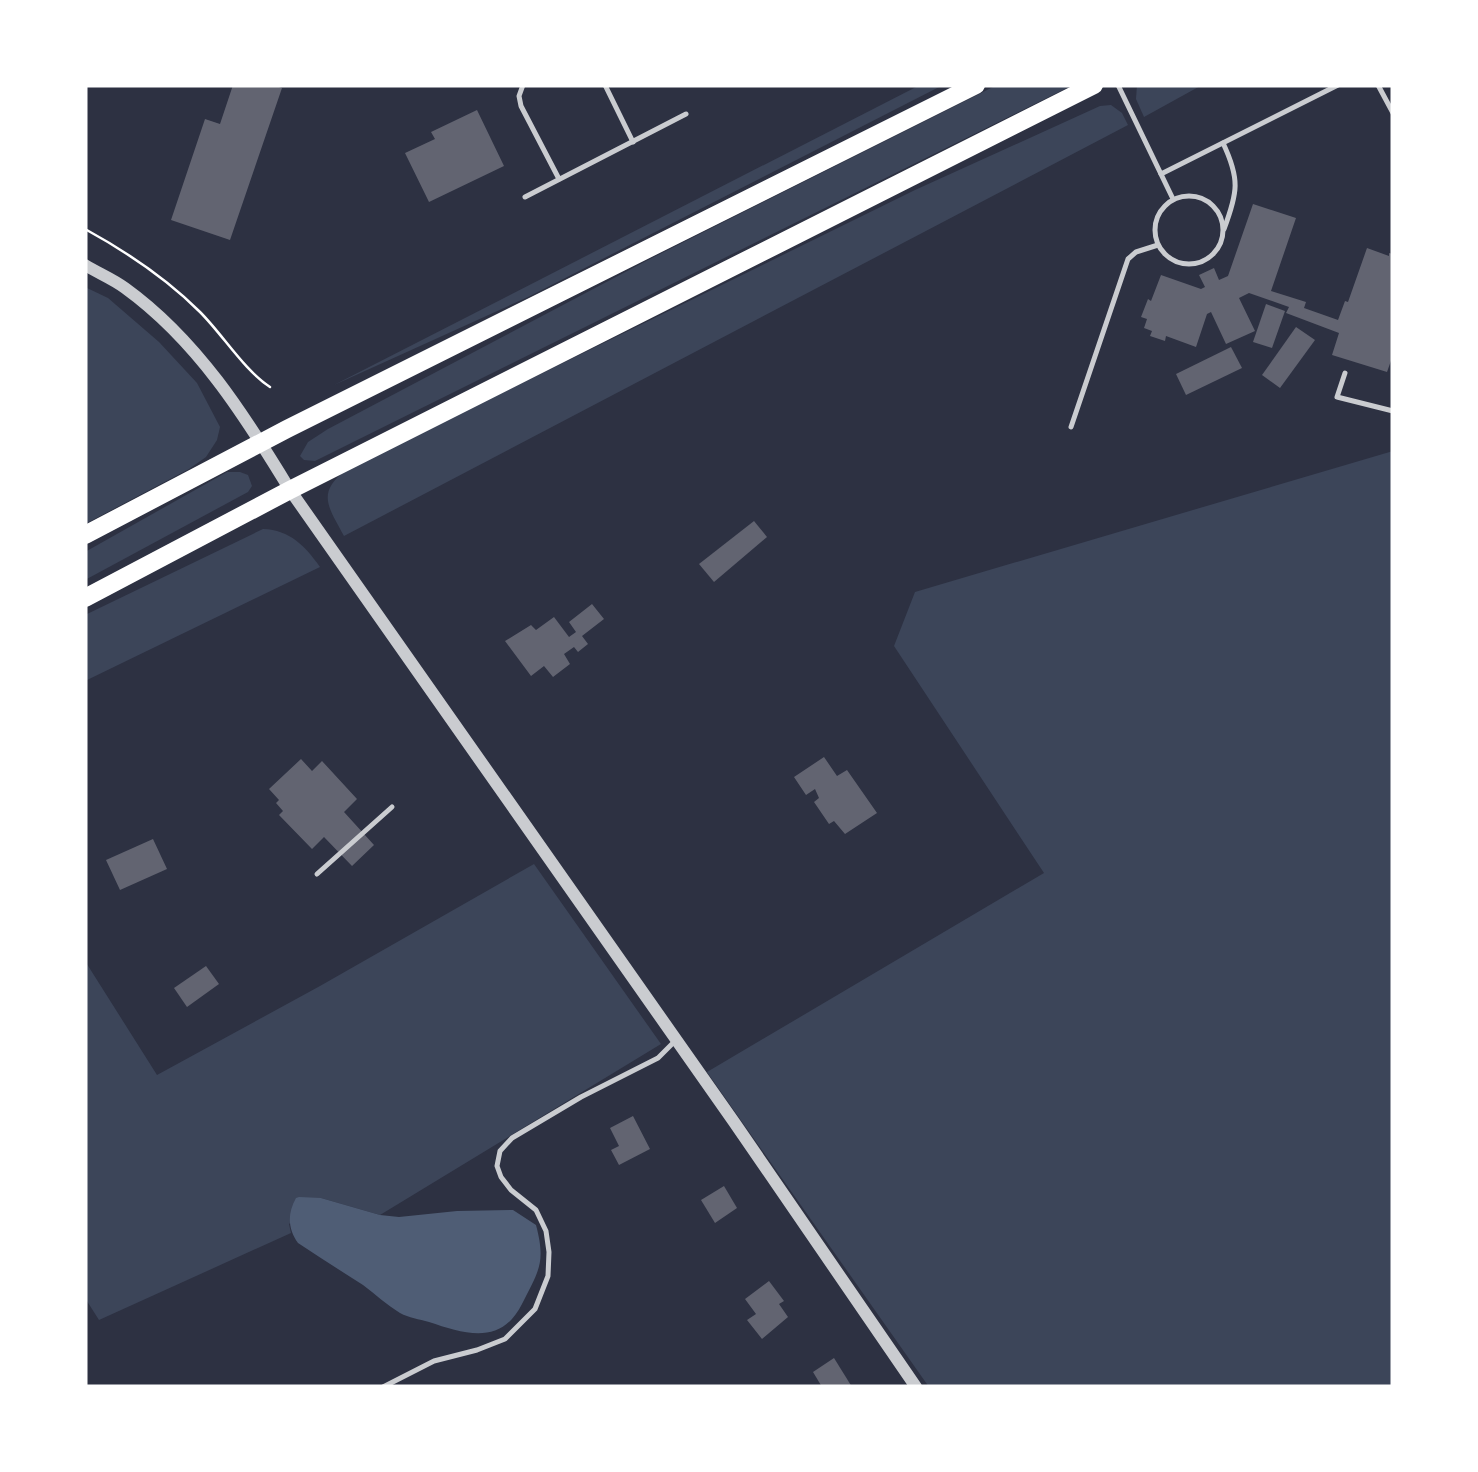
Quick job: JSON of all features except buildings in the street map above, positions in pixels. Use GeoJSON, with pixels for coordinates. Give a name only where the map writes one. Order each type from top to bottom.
{"type":"FeatureCollection","features":[{"type":"Feature","properties":{"kind":"highway"},"geometry":{"type":"LineString","coordinates":[[85,534],[951,92],[976,85]]}},
{"type":"Feature","properties":{"kind":"highway"},"geometry":{"type":"LineString","coordinates":[[85,598],[290,490],[1094,85]]}},
{"type":"Feature","properties":{"kind":"street"},"geometry":{"type":"LineString","coordinates":[[85,265],[123,286],[163,319],[217,378],[290,490],[916,1387]]}},
{"type":"Feature","properties":{"kind":"lane"},"geometry":{"type":"LineString","coordinates":[[523,85],[521,106],[559,180]]}},
{"type":"Feature","properties":{"kind":"lane"},"geometry":{"type":"LineString","coordinates":[[604,85],[632,142]]}},
{"type":"Feature","properties":{"kind":"lane"},"geometry":{"type":"LineString","coordinates":[[1118,85],[1173,199]]}},
{"type":"Feature","properties":{"kind":"lane"},"geometry":{"type":"LineString","coordinates":[[1161,174],[1338,85]]}},
{"type":"Feature","properties":{"kind":"lane"},"geometry":{"type":"LineString","coordinates":[[1378,85],[1393,113]]}},
{"type":"Feature","properties":{"kind":"lane"},"geometry":{"type":"LineString","coordinates":[[525,197],[686,114]]}},
{"type":"Feature","properties":{"kind":"lane"},"geometry":{"type":"LineString","coordinates":[[1223,143],[1237,183],[1220,243],[1214,253],[1184,264],[1165,254],[1155,235],[1158,214],[1173,199],[1185,196],[1208,201],[1222,220],[1223,232]]}},
{"type":"Feature","properties":{"kind":"lane"},"geometry":{"type":"LineString","coordinates":[[1071,427],[1128,259],[1136,252],[1158,246]]}},
{"type":"Feature","properties":{"kind":"lane"},"geometry":{"type":"LineString","coordinates":[[1345,373],[1338,397],[1393,411]]}},
{"type":"Feature","properties":{"kind":"lane"},"geometry":{"type":"LineString","coordinates":[[317,874],[392,807]]}},
{"type":"Feature","properties":{"kind":"lane"},"geometry":{"type":"LineString","coordinates":[[383,1387],[434,1361],[506,1339],[535,1309],[548,1276],[546,1231],[536,1210],[501,1177],[497,1166],[500,1152],[512,1138],[658,1058],[676,1040]]}},
{"type":"Feature","properties":{"kind":"path"},"geometry":{"type":"LineString","coordinates":[[85,228],[155,272],[200,312],[270,388]]}},
{"type":"Feature","properties":{"kind":"shaded area"},"geometry":{"type":"Polygon","coordinates":[[[920,85],[943,85],[528,297],[334,385],[920,85]]]}},
{"type":"Feature","properties":{"kind":"shaded area"},"geometry":{"type":"Polygon","coordinates":[[[997,85],[1073,85],[315,461],[300,456],[308,442],[328,429],[650,259],[997,85]]]}},
{"type":"Feature","properties":{"kind":"shaded area"},"geometry":{"type":"Polygon","coordinates":[[[1137,85],[1202,85],[1144,117],[1136,99],[1137,85]]]}},
{"type":"Feature","properties":{"kind":"shaded area"},"geometry":{"type":"Polygon","coordinates":[[[1111,105],[1122,113],[1128,125],[344,536],[333,516],[328,493],[347,469],[915,190],[1100,106],[1111,105]]]}},
{"type":"Feature","properties":{"kind":"shaded area"},"geometry":{"type":"Polygon","coordinates":[[[85,287],[108,298],[159,342],[197,383],[220,427],[206,457],[85,524],[85,287]]]}},
{"type":"Feature","properties":{"kind":"shaded area"},"geometry":{"type":"Polygon","coordinates":[[[1393,451],[1393,1387],[929,1387],[707,1072],[1044,873],[894,646],[915,592],[1393,451]]]}},
{"type":"Feature","properties":{"kind":"shaded area"},"geometry":{"type":"Polygon","coordinates":[[[227,472],[248,475],[252,486],[248,492],[85,580],[85,552],[227,472]]]}},
{"type":"Feature","properties":{"kind":"shaded area"},"geometry":{"type":"Polygon","coordinates":[[[263,529],[296,540],[320,567],[85,681],[85,615],[263,529]]]}},
{"type":"Feature","properties":{"kind":"shaded area"},"geometry":{"type":"Polygon","coordinates":[[[534,864],[661,1044],[380,1215],[321,1198],[289,1224],[291,1233],[99,1320],[85,1298],[85,961],[157,1075],[534,864]]]}},
{"type":"Feature","properties":{"kind":"shaded area"},"geometry":{"type":"Polygon","coordinates":[[[299,1197],[321,1198],[399,1217],[513,1210],[536,1225],[540,1249],[537,1274],[513,1317],[493,1331],[469,1333],[403,1315],[298,1243],[290,1221],[293,1204],[299,1197]]]}}]}
